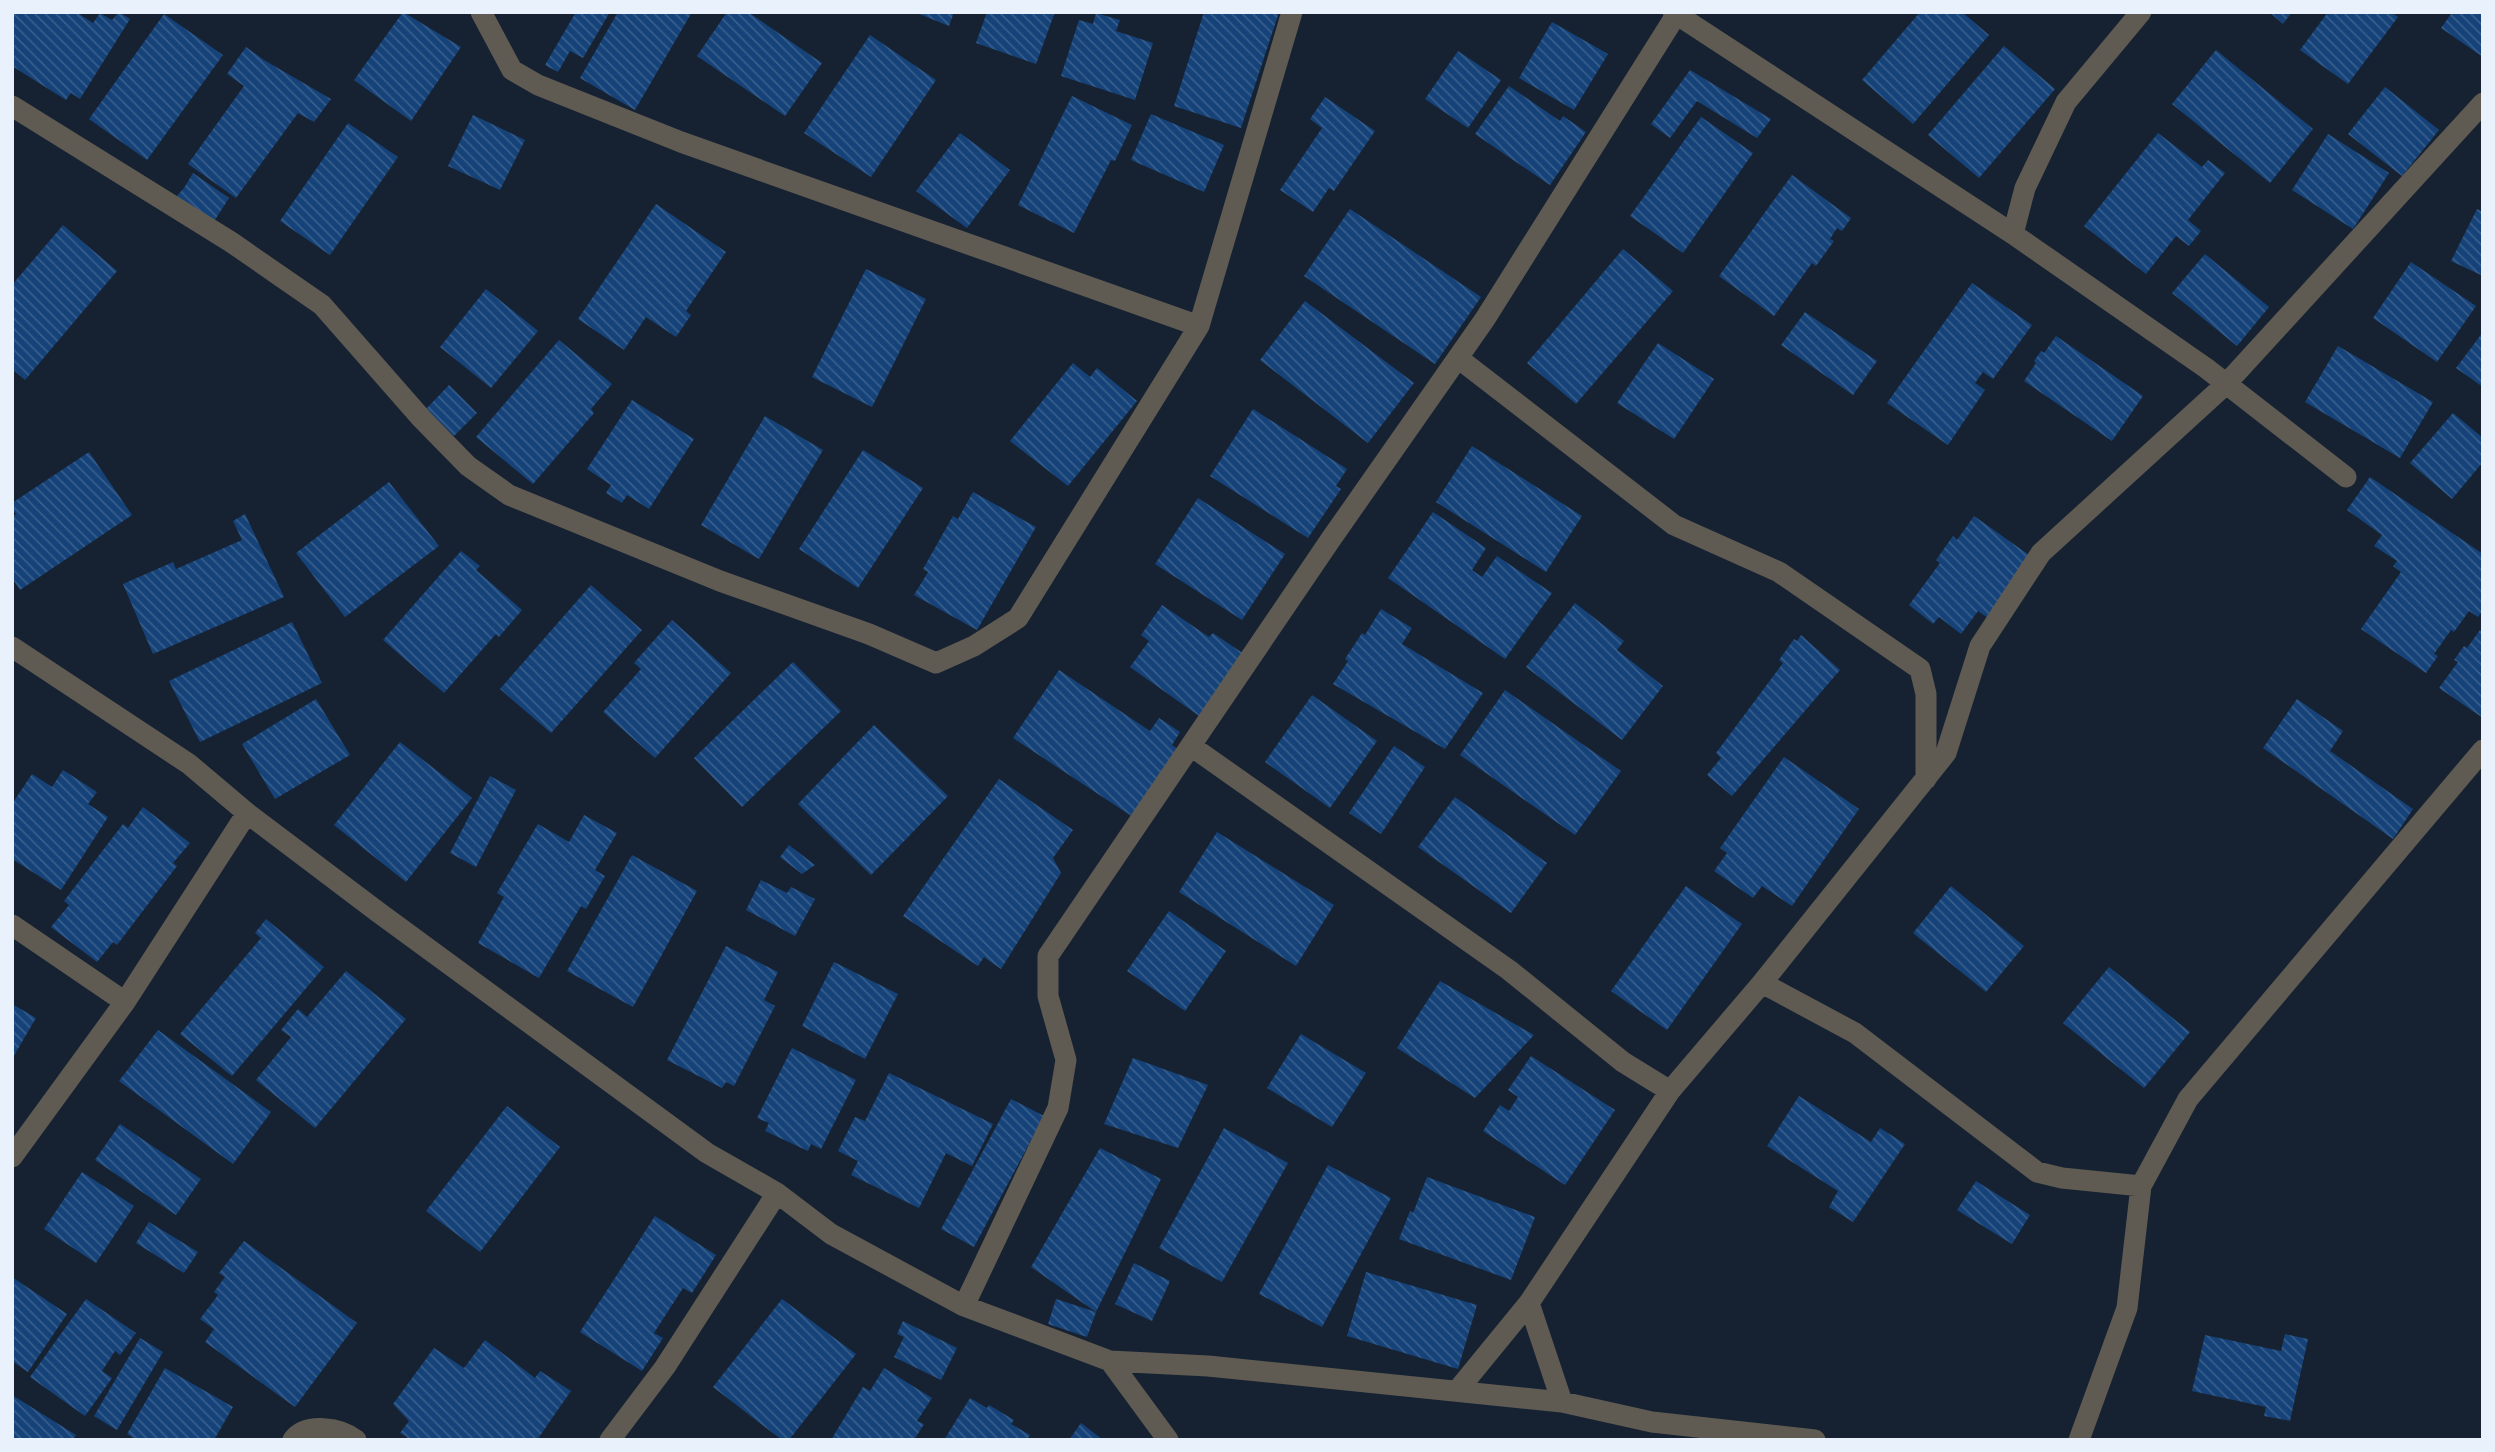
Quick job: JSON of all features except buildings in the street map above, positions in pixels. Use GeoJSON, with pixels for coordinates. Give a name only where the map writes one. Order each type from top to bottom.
{"type":"FeatureCollection","features":[{"type":"Feature","properties":{"kind":"street"},"geometry":{"type":"LineString","coordinates":[[481,12],[512,70],[538,85],[681,142],[1199,326]]}},
{"type":"Feature","properties":{"kind":"street"},"geometry":{"type":"LineString","coordinates":[[12,106],[231,242],[322,305],[422,419],[468,466],[509,495],[720,581],[869,634],[936,663],[974,646],[1018,618],[1199,326],[1292,12]]}},
{"type":"Feature","properties":{"kind":"street"},"geometry":{"type":"LineString","coordinates":[[2013,234],[2025,188],[2066,102],[2141,12]]}},
{"type":"Feature","properties":{"kind":"street"},"geometry":{"type":"LineString","coordinates":[[964,1306],[1058,1108],[1066,1060],[1048,996],[1048,956],[1331,539],[1485,319],[1675,13],[2013,234],[2226,384],[2346,477]]}},
{"type":"Feature","properties":{"kind":"street"},"geometry":{"type":"LineString","coordinates":[[1457,1391],[1530,1303],[1670,1091],[1762,983],[1946,753],[1980,646],[2041,553],[2226,384],[2483,103]]}},
{"type":"Feature","properties":{"kind":"street"},"geometry":{"type":"LineString","coordinates":[[1458,358],[1674,525],[1779,572],[1920,669],[1926,694],[1926,779]]}},
{"type":"Feature","properties":{"kind":"street"},"geometry":{"type":"LineString","coordinates":[[12,647],[189,764],[247,813],[707,1153],[777,1193],[831,1234],[964,1306],[1110,1361],[1208,1366],[1562,1402],[1658,1431],[1815,1440]]}},
{"type":"Feature","properties":{"kind":"street"},"geometry":{"type":"LineString","coordinates":[[1191,746],[1509,970],[1623,1062],[1670,1091]]}},
{"type":"Feature","properties":{"kind":"street"},"geometry":{"type":"LineString","coordinates":[[2079,1440],[2127,1308],[2141,1186],[2188,1099],[2483,750]]}},
{"type":"Feature","properties":{"kind":"street"},"geometry":{"type":"LineString","coordinates":[[12,1157],[125,1002],[247,813]]}},
{"type":"Feature","properties":{"kind":"street"},"geometry":{"type":"LineString","coordinates":[[12,925],[125,1002]]}},
{"type":"Feature","properties":{"kind":"street"},"geometry":{"type":"LineString","coordinates":[[1762,983],[1855,1033],[2037,1172],[2062,1178],[2141,1186]]}},
{"type":"Feature","properties":{"kind":"street"},"geometry":{"type":"LineString","coordinates":[[610,1440],[665,1367],[777,1193]]}},
{"type":"Feature","properties":{"kind":"street"},"geometry":{"type":"LineString","coordinates":[[1530,1303],[1562,1402]]}},
{"type":"Feature","properties":{"kind":"street"},"geometry":{"type":"LineString","coordinates":[[1110,1361],[1168,1440]]}},
{"type":"Feature","properties":{"kind":"street"},"geometry":{"type":"LineString","coordinates":[[293,1440],[297,1435],[318,1428],[350,1435],[356,1440]]}}]}
